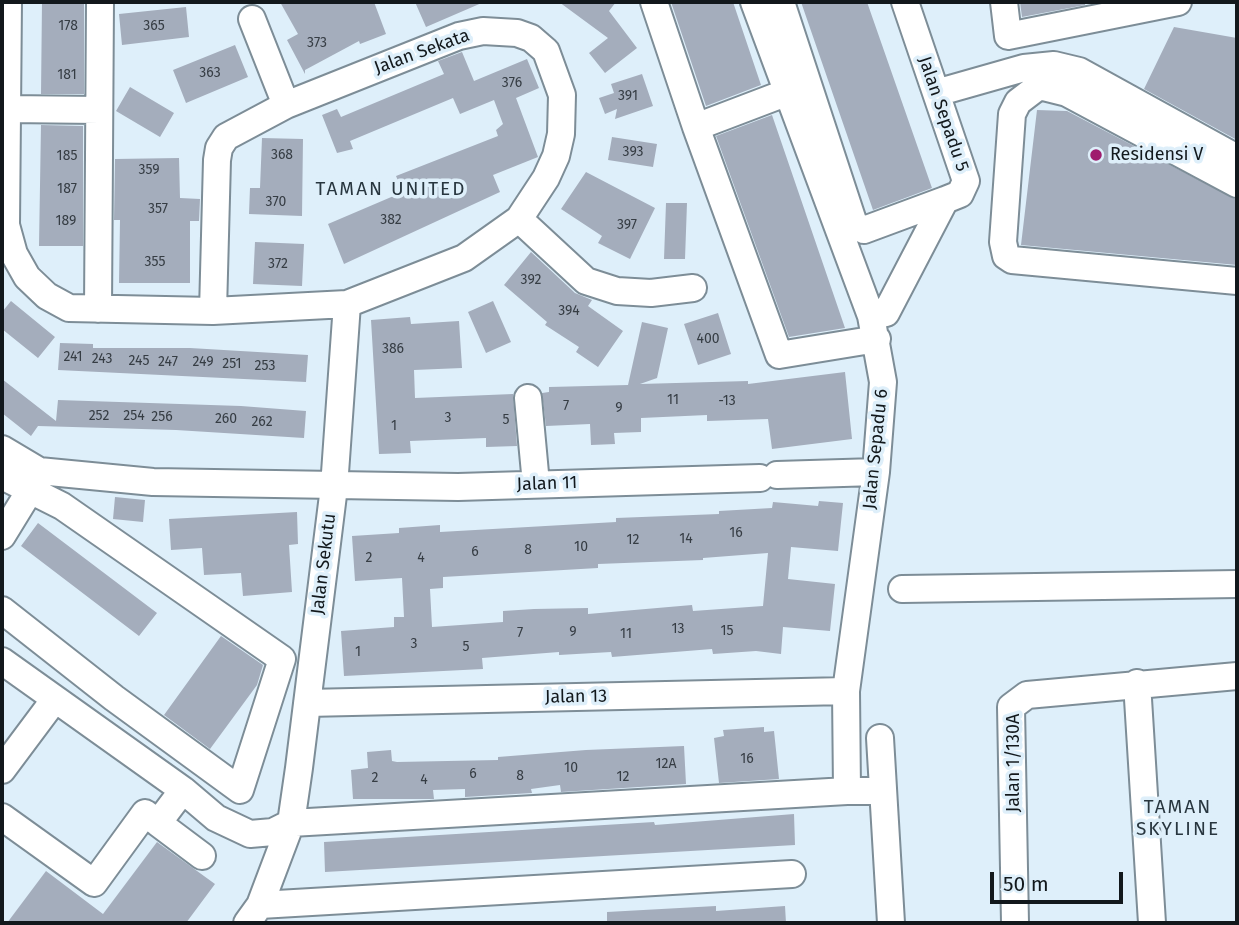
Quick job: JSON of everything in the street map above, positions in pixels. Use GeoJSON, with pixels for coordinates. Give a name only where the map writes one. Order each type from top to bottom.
{"type":"FeatureCollection","features":[{"type":"Feature","properties":{"kind":"street"},"geometry":{"type":"LineString","coordinates":[[98,309],[100,2]]}},
{"type":"Feature","properties":{"kind":"street"},"geometry":{"type":"LineString","coordinates":[[654,2],[695,127],[779,355],[874,328]]}},
{"type":"Feature","properties":{"kind":"street","name":"Jalan Sepadu 6"},"geometry":{"type":"LineString","coordinates":[[754,2],[874,328],[883,382],[876,472],[846,691],[847,790]]}},
{"type":"Feature","properties":{"kind":"street"},"geometry":{"type":"LineString","coordinates":[[781,2],[854,225],[864,230],[945,200]]}},
{"type":"Feature","properties":{"kind":"street","name":"Jalan Sepadu 5"},"geometry":{"type":"LineString","coordinates":[[874,328],[886,313],[945,200],[960,194],[966,181],[905,2]]}},
{"type":"Feature","properties":{"kind":"street"},"geometry":{"type":"LineString","coordinates":[[1004,2],[1008,36],[1178,2]]}},
{"type":"Feature","properties":{"kind":"street","name":"Jalan Sekata"},"geometry":{"type":"LineString","coordinates":[[6,8],[6,225],[14,254],[27,276],[47,296],[69,308],[213,312],[347,304],[464,258],[519,219],[546,178],[561,134],[562,95],[556,71],[546,51],[531,38],[500,31],[459,36],[286,105],[234,131],[219,148],[213,312]]}},
{"type":"Feature","properties":{"kind":"street"},"geometry":{"type":"LineString","coordinates":[[252,19],[286,105]]}},
{"type":"Feature","properties":{"kind":"street"},"geometry":{"type":"LineString","coordinates":[[936,93],[1024,68],[1054,65],[1079,71],[1237,158]]}},
{"type":"Feature","properties":{"kind":"street"},"geometry":{"type":"LineString","coordinates":[[1237,184],[1067,93],[1039,86],[1018,102],[1012,114],[1003,242],[1006,256],[1012,260],[1237,281]]}},
{"type":"Feature","properties":{"kind":"street"},"geometry":{"type":"LineString","coordinates":[[695,127],[788,92]]}},
{"type":"Feature","properties":{"kind":"street"},"geometry":{"type":"LineString","coordinates":[[8,109],[99,110]]}},
{"type":"Feature","properties":{"kind":"street"},"geometry":{"type":"LineString","coordinates":[[966,181],[1008,174]]}},
{"type":"Feature","properties":{"kind":"street"},"geometry":{"type":"LineString","coordinates":[[519,219],[586,281],[617,291],[651,293],[693,288]]}},
{"type":"Feature","properties":{"kind":"street","name":"Jalan Sekutu"},"geometry":{"type":"LineString","coordinates":[[253,914],[290,823],[334,487],[347,304]]}},
{"type":"Feature","properties":{"kind":"street"},"geometry":{"type":"LineString","coordinates":[[528,398],[536,484]]}},
{"type":"Feature","properties":{"kind":"street","name":"Jalan 11"},"geometry":{"type":"LineString","coordinates":[[2,449],[39,471],[153,482],[334,487],[536,484],[876,472]]}},
{"type":"Feature","properties":{"kind":"street"},"geometry":{"type":"LineString","coordinates":[[2,477],[62,506],[282,659],[240,790],[114,698],[2,610]]}},
{"type":"Feature","properties":{"kind":"street"},"geometry":{"type":"LineString","coordinates":[[2,536],[29,492]]}},
{"type":"Feature","properties":{"kind":"street"},"geometry":{"type":"LineString","coordinates":[[902,589],[1237,584]]}},
{"type":"Feature","properties":{"kind":"street"},"geometry":{"type":"LineString","coordinates":[[2,661],[183,790],[216,818],[250,834],[273,832],[290,823],[847,790],[883,791]]}},
{"type":"Feature","properties":{"kind":"street","name":"Jalan 1/130A"},"geometry":{"type":"LineString","coordinates":[[1015,923],[1011,707],[1027,695],[1138,683],[1236,682]]}},
{"type":"Feature","properties":{"kind":"street"},"geometry":{"type":"LineString","coordinates":[[1138,683],[1152,923]]}},
{"type":"Feature","properties":{"kind":"street","name":"Jalan 13"},"geometry":{"type":"LineString","coordinates":[[307,703],[846,691]]}},
{"type":"Feature","properties":{"kind":"street"},"geometry":{"type":"LineString","coordinates":[[95,727],[114,698]]}},
{"type":"Feature","properties":{"kind":"street"},"geometry":{"type":"LineString","coordinates":[[2,770],[55,699]]}},
{"type":"Feature","properties":{"kind":"street"},"geometry":{"type":"LineString","coordinates":[[880,738],[891,923]]}},
{"type":"Feature","properties":{"kind":"street"},"geometry":{"type":"LineString","coordinates":[[158,823],[183,790]]}},
{"type":"Feature","properties":{"kind":"street"},"geometry":{"type":"LineString","coordinates":[[2,817],[94,883],[145,813],[202,856]]}},
{"type":"Feature","properties":{"kind":"street"},"geometry":{"type":"LineString","coordinates":[[253,914],[792,874]]}},
{"type":"Feature","properties":{"kind":"building"},"geometry":{"type":"Polygon","coordinates":[[[42,2],[84,2],[84,94],[41,94],[42,2]]]}},
{"type":"Feature","properties":{"kind":"building"},"geometry":{"type":"Polygon","coordinates":[[[280,2],[374,2],[386,34],[360,44],[359,41],[305,70],[305,74],[287,40],[298,34],[280,2]]]}},
{"type":"Feature","properties":{"kind":"building"},"geometry":{"type":"Polygon","coordinates":[[[415,2],[484,2],[426,27],[415,2]]]}},
{"type":"Feature","properties":{"kind":"building"},"geometry":{"type":"Polygon","coordinates":[[[559,2],[616,2],[609,11],[637,48],[605,73],[589,53],[608,38],[559,2]]]}},
{"type":"Feature","properties":{"kind":"building"},"geometry":{"type":"Polygon","coordinates":[[[671,2],[733,2],[761,85],[706,106],[671,2]]]}},
{"type":"Feature","properties":{"kind":"building"},"geometry":{"type":"Polygon","coordinates":[[[801,2],[867,2],[932,188],[873,210],[801,2]]]}},
{"type":"Feature","properties":{"kind":"building"},"geometry":{"type":"Polygon","coordinates":[[[1020,2],[1085,2],[1085,5],[1022,17],[1020,2]]]}},
{"type":"Feature","properties":{"kind":"building"},"geometry":{"type":"Polygon","coordinates":[[[186,7],[189,37],[122,45],[119,14],[186,7]]]}},
{"type":"Feature","properties":{"kind":"building"},"geometry":{"type":"Polygon","coordinates":[[[1174,27],[1237,38],[1237,140],[1144,89],[1174,27]]]}},
{"type":"Feature","properties":{"kind":"building"},"geometry":{"type":"Polygon","coordinates":[[[235,45],[248,77],[186,103],[173,70],[235,45]]]}},
{"type":"Feature","properties":{"kind":"building"},"geometry":{"type":"Polygon","coordinates":[[[462,52],[474,81],[527,59],[539,88],[516,98],[538,157],[493,175],[500,192],[344,264],[328,224],[403,192],[396,176],[498,136],[496,130],[503,124],[494,100],[460,114],[453,98],[350,141],[353,149],[337,153],[322,115],[337,109],[341,117],[444,74],[438,61],[462,52]]]}},
{"type":"Feature","properties":{"kind":"building"},"geometry":{"type":"Polygon","coordinates":[[[642,74],[653,106],[615,119],[617,109],[605,114],[599,98],[614,93],[611,84],[642,74]]]}},
{"type":"Feature","properties":{"kind":"building"},"geometry":{"type":"Polygon","coordinates":[[[130,87],[174,113],[160,137],[116,111],[130,87]]]}},
{"type":"Feature","properties":{"kind":"building","name":"Residensi V"},"geometry":{"type":"Polygon","coordinates":[[[1037,110],[1067,111],[1237,200],[1237,265],[1021,245],[1037,110]]]}},
{"type":"Feature","properties":{"kind":"building"},"geometry":{"type":"Polygon","coordinates":[[[772,115],[845,328],[789,337],[716,136],[772,115]]]}},
{"type":"Feature","properties":{"kind":"building"},"geometry":{"type":"Polygon","coordinates":[[[41,125],[83,126],[83,246],[39,246],[41,125]]]}},
{"type":"Feature","properties":{"kind":"building"},"geometry":{"type":"Polygon","coordinates":[[[612,137],[657,144],[653,167],[608,160],[612,137]]]}},
{"type":"Feature","properties":{"kind":"building"},"geometry":{"type":"Polygon","coordinates":[[[262,138],[303,139],[302,216],[249,214],[250,188],[260,188],[262,138]]]}},
{"type":"Feature","properties":{"kind":"building"},"geometry":{"type":"Polygon","coordinates":[[[179,158],[180,198],[200,199],[199,221],[190,221],[190,283],[119,283],[120,220],[114,220],[115,159],[179,158]]]}},
{"type":"Feature","properties":{"kind":"building"},"geometry":{"type":"Polygon","coordinates":[[[586,172],[655,208],[630,259],[598,243],[602,236],[561,209],[586,172]]]}},
{"type":"Feature","properties":{"kind":"building"},"geometry":{"type":"Polygon","coordinates":[[[666,203],[687,203],[685,259],[664,259],[666,203]]]}},
{"type":"Feature","properties":{"kind":"building"},"geometry":{"type":"Polygon","coordinates":[[[255,242],[304,244],[302,286],[253,284],[255,242]]]}},
{"type":"Feature","properties":{"kind":"building"},"geometry":{"type":"Polygon","coordinates":[[[531,252],[575,293],[592,300],[588,306],[623,331],[598,367],[576,352],[579,347],[545,325],[547,322],[504,285],[531,252]]]}},
{"type":"Feature","properties":{"kind":"building"},"geometry":{"type":"Polygon","coordinates":[[[11,301],[55,337],[38,358],[2,329],[2,312],[11,301]]]}},
{"type":"Feature","properties":{"kind":"building"},"geometry":{"type":"Polygon","coordinates":[[[493,301],[511,342],[486,353],[468,312],[493,301]]]}},
{"type":"Feature","properties":{"kind":"building"},"geometry":{"type":"Polygon","coordinates":[[[718,313],[731,354],[698,365],[684,324],[718,313]]]}},
{"type":"Feature","properties":{"kind":"building"},"geometry":{"type":"Polygon","coordinates":[[[410,317],[411,324],[459,321],[462,368],[414,370],[415,398],[513,394],[517,446],[486,447],[486,438],[410,441],[411,453],[379,454],[371,320],[410,317]]]}},
{"type":"Feature","properties":{"kind":"building"},"geometry":{"type":"Polygon","coordinates":[[[642,322],[668,328],[657,378],[640,384],[748,381],[748,384],[845,372],[852,439],[772,449],[768,419],[707,421],[707,415],[641,418],[641,432],[614,433],[615,444],[591,445],[590,424],[546,426],[542,393],[549,392],[549,387],[628,385],[642,322]]]}},
{"type":"Feature","properties":{"kind":"building"},"geometry":{"type":"Polygon","coordinates":[[[60,343],[93,344],[93,348],[190,348],[308,355],[306,382],[58,370],[60,343]]]}},
{"type":"Feature","properties":{"kind":"building"},"geometry":{"type":"Polygon","coordinates":[[[2,379],[56,421],[58,400],[241,406],[306,411],[304,438],[176,430],[38,426],[31,436],[2,413],[2,379]]]}},
{"type":"Feature","properties":{"kind":"building"},"geometry":{"type":"Polygon","coordinates":[[[115,497],[145,500],[143,522],[113,519],[115,497]]]}},
{"type":"Feature","properties":{"kind":"building"},"geometry":{"type":"Polygon","coordinates":[[[819,501],[843,503],[838,551],[791,547],[788,579],[835,584],[830,631],[783,627],[781,654],[756,651],[713,654],[712,649],[612,657],[611,652],[559,655],[559,652],[482,658],[483,669],[344,676],[341,631],[394,627],[394,617],[404,617],[402,578],[355,581],[352,536],[399,533],[399,528],[440,525],[440,532],[616,522],[616,518],[719,514],[719,511],[772,508],[773,502],[818,506],[819,501]],[[768,553],[703,560],[598,564],[598,568],[443,577],[443,588],[430,589],[432,627],[503,622],[503,611],[534,609],[588,608],[588,614],[692,605],[693,611],[763,606],[768,553]]]}},
{"type":"Feature","properties":{"kind":"building"},"geometry":{"type":"Polygon","coordinates":[[[297,512],[298,544],[289,545],[292,592],[243,596],[241,573],[204,575],[202,548],[171,550],[169,519],[297,512]]]}},
{"type":"Feature","properties":{"kind":"building"},"geometry":{"type":"Polygon","coordinates":[[[38,523],[157,613],[139,636],[21,546],[38,523]]]}},
{"type":"Feature","properties":{"kind":"building"},"geometry":{"type":"Polygon","coordinates":[[[221,636],[263,665],[257,685],[210,749],[164,715],[221,636]]]}},
{"type":"Feature","properties":{"kind":"building"},"geometry":{"type":"Polygon","coordinates":[[[764,727],[764,732],[774,731],[779,779],[719,783],[714,738],[724,736],[723,730],[764,727]]]}},
{"type":"Feature","properties":{"kind":"building"},"geometry":{"type":"Polygon","coordinates":[[[684,746],[686,784],[561,792],[560,785],[531,789],[532,793],[465,797],[465,789],[433,790],[434,799],[353,799],[351,770],[368,768],[367,752],[391,750],[392,761],[397,762],[498,760],[498,757],[586,750],[684,746]]]}},
{"type":"Feature","properties":{"kind":"building"},"geometry":{"type":"Polygon","coordinates":[[[794,814],[795,845],[325,872],[324,842],[654,822],[655,825],[794,814]]]}},
{"type":"Feature","properties":{"kind":"building"},"geometry":{"type":"Polygon","coordinates":[[[157,842],[215,884],[186,923],[7,923],[46,871],[103,914],[157,842]]]}},
{"type":"Feature","properties":{"kind":"building"},"geometry":{"type":"Polygon","coordinates":[[[716,906],[716,911],[785,906],[786,923],[607,923],[607,912],[716,906]]]}},
{"type":"Feature","properties":{"kind":"place","name":"Residensi V"},"geometry":{"type":"Point","coordinates":[1096,155]}},
{"type":"Feature","properties":{"kind":"district","name":"TAMAN UNITED"},"geometry":{"type":"Point","coordinates":[391,190]}},
{"type":"Feature","properties":{"kind":"district","name":"TAMAN SKYLINE"},"geometry":{"type":"Point","coordinates":[1178,819]}}]}
